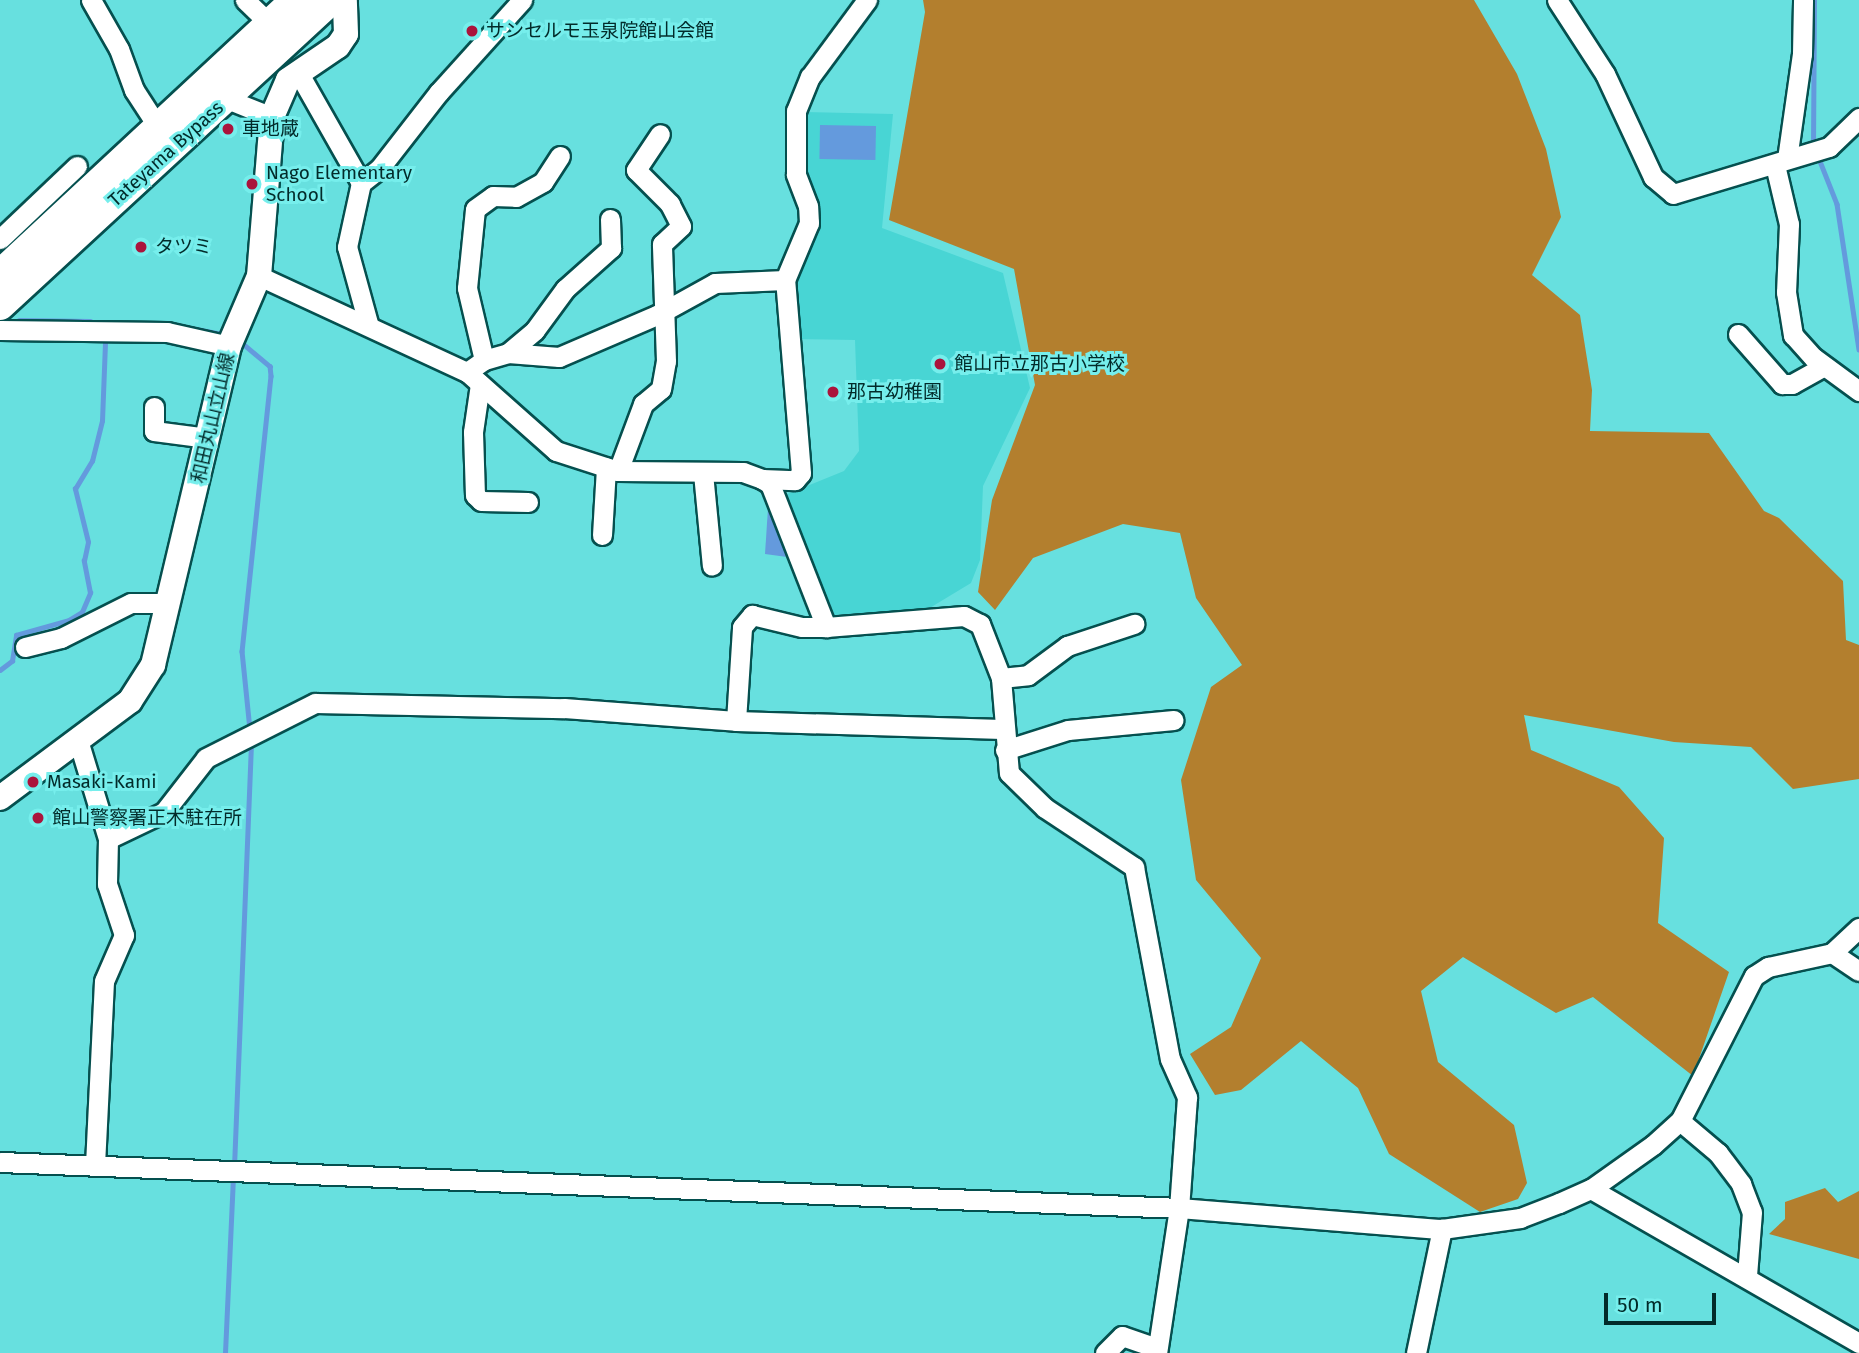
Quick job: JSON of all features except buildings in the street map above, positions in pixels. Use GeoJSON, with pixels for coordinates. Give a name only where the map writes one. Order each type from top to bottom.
{"type":"FeatureCollection","features":[{"type":"Feature","properties":{"kind":"highway","name":"Tateyama Bypass"},"geometry":{"type":"LineString","coordinates":[[0,275],[296,0]]}},
{"type":"Feature","properties":{"kind":"highway","name":"Tateyama Bypass"},"geometry":{"type":"LineString","coordinates":[[0,305],[228,99],[330,0]]}},
{"type":"Feature","properties":{"kind":"main road","name":"和田丸山立山線"},"geometry":{"type":"LineString","coordinates":[[0,798],[121,709],[143,685],[159,647],[229,346],[259,276],[272,117],[288,80],[342,40],[346,34],[345,0]]}},
{"type":"Feature","properties":{"kind":"street"},"geometry":{"type":"LineString","coordinates":[[91,0],[115,39],[134,90],[158,127]]}},
{"type":"Feature","properties":{"kind":"street"},"geometry":{"type":"LineString","coordinates":[[245,0],[270,24]]}},
{"type":"Feature","properties":{"kind":"street"},"geometry":{"type":"LineString","coordinates":[[368,324],[347,247],[361,183],[379,169],[439,92],[522,0]]}},
{"type":"Feature","properties":{"kind":"street"},"geometry":{"type":"LineString","coordinates":[[259,276],[368,324],[473,378],[556,451],[612,469],[743,472],[762,478],[795,480],[801,473],[785,280],[809,223],[808,206],[796,174],[796,111],[810,77],[867,0]]}},
{"type":"Feature","properties":{"kind":"street"},"geometry":{"type":"LineString","coordinates":[[1557,0],[1593,52],[1653,177],[1673,194],[1819,150],[1859,118]]}},
{"type":"Feature","properties":{"kind":"street"},"geometry":{"type":"LineString","coordinates":[[1804,0],[1801,67],[1781,162],[1789,224],[1787,313],[1793,335],[1824,366],[1859,391]]}},
{"type":"Feature","properties":{"kind":"street"},"geometry":{"type":"LineString","coordinates":[[298,72],[361,183]]}},
{"type":"Feature","properties":{"kind":"street"},"geometry":{"type":"LineString","coordinates":[[228,99],[272,117]]}},
{"type":"Feature","properties":{"kind":"street"},"geometry":{"type":"LineString","coordinates":[[602,535],[612,469],[643,404],[661,389],[666,361],[662,244],[681,226],[670,204],[636,170],[660,134]]}},
{"type":"Feature","properties":{"kind":"street"},"geometry":{"type":"LineString","coordinates":[[484,360],[467,288],[475,209],[493,196],[516,197],[543,182],[559,156]]}},
{"type":"Feature","properties":{"kind":"street"},"geometry":{"type":"LineString","coordinates":[[0,239],[77,166]]}},
{"type":"Feature","properties":{"kind":"street"},"geometry":{"type":"LineString","coordinates":[[508,353],[535,330],[565,289],[611,248],[610,219]]}},
{"type":"Feature","properties":{"kind":"street"},"geometry":{"type":"LineString","coordinates":[[528,502],[481,501],[475,495],[473,378],[484,360],[508,353],[559,357],[663,312],[715,284],[785,280]]}},
{"type":"Feature","properties":{"kind":"street"},"geometry":{"type":"LineString","coordinates":[[0,330],[167,332],[229,346]]}},
{"type":"Feature","properties":{"kind":"street"},"geometry":{"type":"LineString","coordinates":[[1738,334],[1782,384],[1792,384],[1824,366]]}},
{"type":"Feature","properties":{"kind":"street"},"geometry":{"type":"LineString","coordinates":[[154,407],[154,431],[208,438]]}},
{"type":"Feature","properties":{"kind":"street"},"geometry":{"type":"LineString","coordinates":[[703,473],[712,566]]}},
{"type":"Feature","properties":{"kind":"street"},"geometry":{"type":"LineString","coordinates":[[762,478],[770,484],[826,627]]}},
{"type":"Feature","properties":{"kind":"street"},"geometry":{"type":"LineString","coordinates":[[25,647],[61,638],[131,603],[169,603]]}},
{"type":"Feature","properties":{"kind":"street"},"geometry":{"type":"LineString","coordinates":[[736,721],[742,627],[752,615],[802,627],[964,616],[980,624],[1001,678],[1002,729],[1009,773],[1045,808],[1134,867],[1170,1059],[1187,1097],[1179,1208],[1156,1351],[1122,1336],[1105,1353]]}},
{"type":"Feature","properties":{"kind":"street"},"geometry":{"type":"LineString","coordinates":[[1001,678],[1028,675],[1067,646],[1134,624]]}},
{"type":"Feature","properties":{"kind":"street"},"geometry":{"type":"LineString","coordinates":[[108,839],[164,812],[206,758],[315,704],[564,708],[736,721],[1002,729]]}},
{"type":"Feature","properties":{"kind":"street"},"geometry":{"type":"LineString","coordinates":[[1005,750],[1068,730],[1174,720]]}},
{"type":"Feature","properties":{"kind":"street"},"geometry":{"type":"LineString","coordinates":[[78,740],[108,839],[107,884],[124,935],[104,981],[95,1166]]}},
{"type":"Feature","properties":{"kind":"street"},"geometry":{"type":"LineString","coordinates":[[0,1162],[1179,1208],[1442,1229],[1520,1218],[1591,1189],[1680,1121],[1754,976],[1768,967],[1832,953],[1859,928]]}},
{"type":"Feature","properties":{"kind":"street"},"geometry":{"type":"LineString","coordinates":[[1832,953],[1859,971]]}},
{"type":"Feature","properties":{"kind":"street"},"geometry":{"type":"LineString","coordinates":[[1680,1121],[1718,1153],[1741,1184],[1752,1212],[1747,1275]]}},
{"type":"Feature","properties":{"kind":"street"},"geometry":{"type":"LineString","coordinates":[[1591,1189],[1747,1275],[1859,1343]]}},
{"type":"Feature","properties":{"kind":"street"},"geometry":{"type":"LineString","coordinates":[[1416,1353],[1442,1229]]}},
{"type":"Feature","properties":{"kind":"shaded area"},"geometry":{"type":"Polygon","coordinates":[[[923,0],[1474,0],[1517,74],[1546,149],[1561,217],[1532,275],[1580,315],[1592,390],[1590,431],[1709,433],[1764,511],[1779,518],[1843,581],[1846,640],[1859,645],[1859,779],[1793,789],[1751,747],[1674,742],[1524,715],[1531,750],[1619,787],[1664,838],[1658,923],[1729,972],[1693,1076],[1593,997],[1556,1013],[1463,957],[1421,991],[1438,1062],[1514,1125],[1527,1183],[1518,1199],[1480,1212],[1389,1154],[1358,1088],[1301,1041],[1241,1090],[1215,1095],[1190,1054],[1231,1027],[1261,958],[1196,880],[1181,780],[1211,687],[1242,665],[1196,598],[1180,533],[1123,524],[1033,558],[995,610],[978,592],[992,500],[1035,385],[1014,269],[889,220],[925,12],[923,0]]]}},
{"type":"Feature","properties":{"kind":"shaded area","name":"館山市立那古小学校"},"geometry":{"type":"Polygon","coordinates":[[[805,112],[893,114],[882,228],[1003,273],[1030,388],[983,486],[980,560],[971,583],[928,609],[834,615],[785,495],[844,471],[859,451],[855,340],[795,339],[795,279],[818,211],[802,170],[805,112]]]}},
{"type":"Feature","properties":{"kind":"shaded area"},"geometry":{"type":"Polygon","coordinates":[[[820,125],[876,126],[875,160],[819,159],[820,125]]]}},
{"type":"Feature","properties":{"kind":"shaded area"},"geometry":{"type":"Polygon","coordinates":[[[768,508],[772,515],[787,557],[765,554],[768,508]]]}},
{"type":"Feature","properties":{"kind":"shaded area"},"geometry":{"type":"Polygon","coordinates":[[[1825,1188],[1838,1202],[1859,1191],[1859,1259],[1769,1234],[1785,1219],[1785,1202],[1825,1188]]]}},
{"type":"Feature","properties":{"kind":"waterway"},"geometry":{"type":"LineString","coordinates":[[1813,145],[1814,0]]}},
{"type":"Feature","properties":{"kind":"waterway"},"geometry":{"type":"LineString","coordinates":[[1818,156],[1837,204],[1859,349]]}},
{"type":"Feature","properties":{"kind":"waterway"},"geometry":{"type":"LineString","coordinates":[[19,320],[90,321]]}},
{"type":"Feature","properties":{"kind":"waterway"},"geometry":{"type":"LineString","coordinates":[[169,324],[223,334]]}},
{"type":"Feature","properties":{"kind":"waterway"},"geometry":{"type":"LineString","coordinates":[[0,670],[12,661],[16,635],[69,620],[82,612],[90,593],[84,561],[88,542],[75,489],[92,461],[102,421],[105,342]]}},
{"type":"Feature","properties":{"kind":"waterway"},"geometry":{"type":"LineString","coordinates":[[241,342],[270,366],[271,376],[242,651],[250,730]]}},
{"type":"Feature","properties":{"kind":"waterway"},"geometry":{"type":"LineString","coordinates":[[234,1167],[251,742]]}},
{"type":"Feature","properties":{"kind":"waterway"},"geometry":{"type":"LineString","coordinates":[[225,1353],[233,1176]]}},
{"type":"Feature","properties":{"kind":"place","name":"サンセルモ玉泉院館山会館"},"geometry":{"type":"Point","coordinates":[472,31]}},
{"type":"Feature","properties":{"kind":"place","name":"車地蔵"},"geometry":{"type":"Point","coordinates":[228,129]}},
{"type":"Feature","properties":{"kind":"place","name":"Nago Elementary School"},"geometry":{"type":"Point","coordinates":[252,184]}},
{"type":"Feature","properties":{"kind":"place","name":"タツミ"},"geometry":{"type":"Point","coordinates":[141,247]}},
{"type":"Feature","properties":{"kind":"place","name":"館山市立那古小学校"},"geometry":{"type":"Point","coordinates":[940,364]}},
{"type":"Feature","properties":{"kind":"place","name":"那古幼稚園"},"geometry":{"type":"Point","coordinates":[833,392]}},
{"type":"Feature","properties":{"kind":"place","name":"Masaki-Kami"},"geometry":{"type":"Point","coordinates":[33,782]}},
{"type":"Feature","properties":{"kind":"place","name":"館山警察署正木駐在所"},"geometry":{"type":"Point","coordinates":[38,818]}}]}
